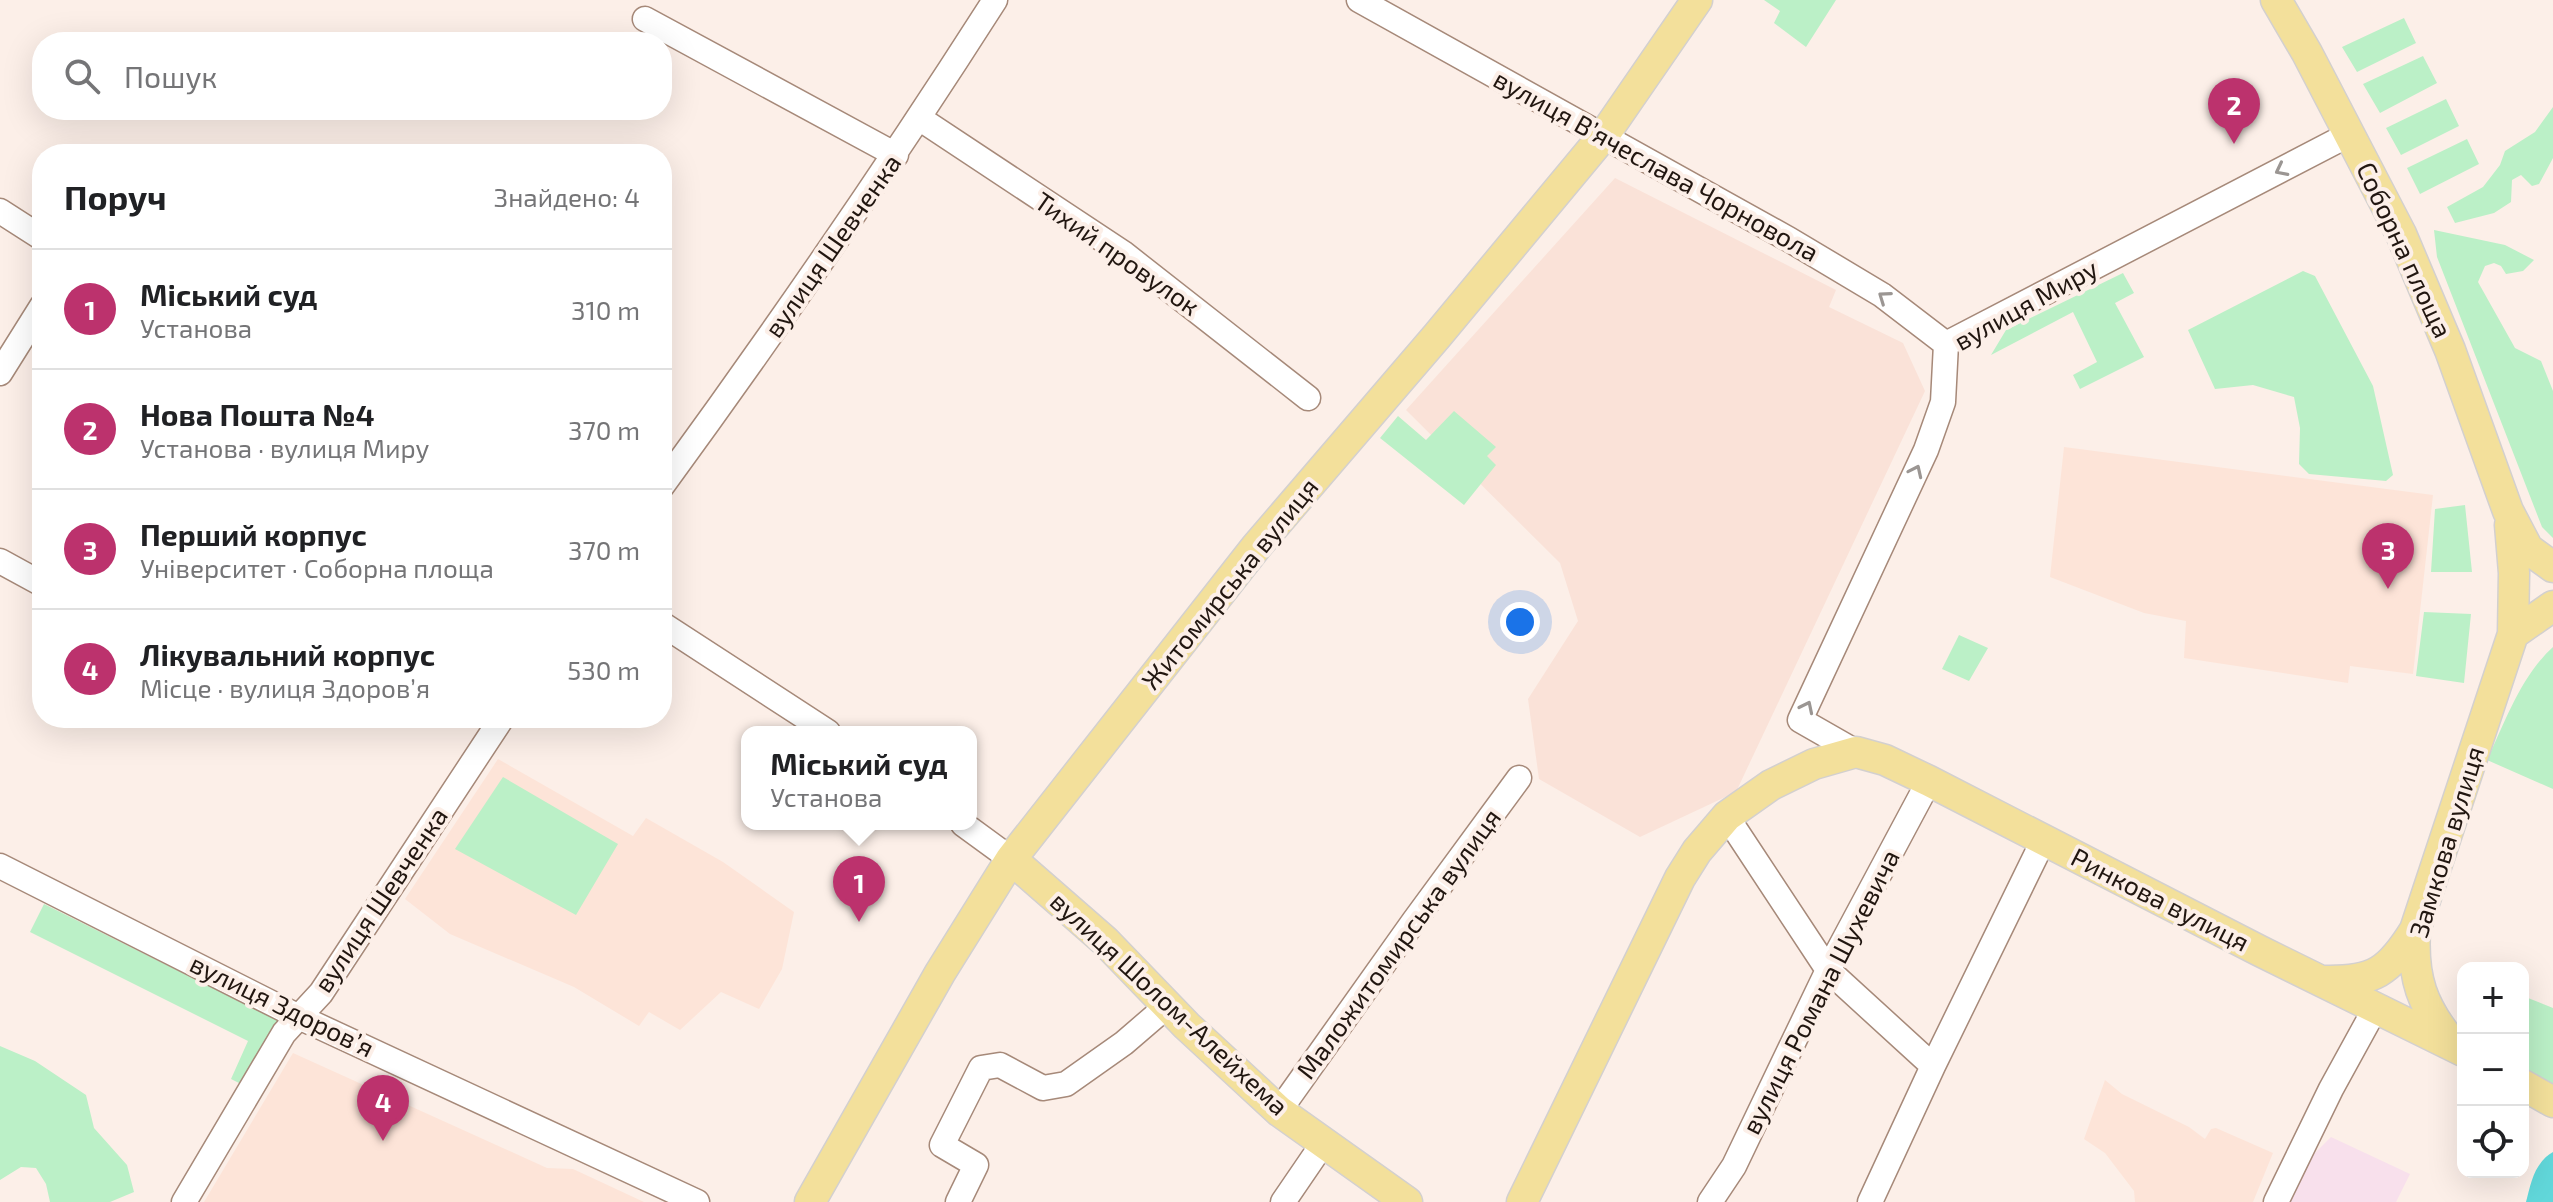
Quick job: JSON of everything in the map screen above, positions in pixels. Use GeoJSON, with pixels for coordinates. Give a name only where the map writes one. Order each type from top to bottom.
{"type":"FeatureCollection","features":[{"type":"Feature","properties":{"kind":"main road","name":"Житомирська вулиця"},"geometry":{"type":"LineString","coordinates":[[810,1202],[924,1000],[1011,859],[1256,547],[1604,135],[1697,0]]}},
{"type":"Feature","properties":{"kind":"main road","name":"Соборна площа"},"geometry":{"type":"LineString","coordinates":[[2276,0],[2391,213],[2450,350],[2508,511],[2528,549],[2553,567]]}},
{"type":"Feature","properties":{"kind":"main road","name":"Соборна площа"},"geometry":{"type":"LineString","coordinates":[[2508,511],[2514,573],[2513,634]]}},
{"type":"Feature","properties":{"kind":"main road"},"geometry":{"type":"LineString","coordinates":[[2513,634],[2553,606]]}},
{"type":"Feature","properties":{"kind":"main road","name":"Замкова вулиця"},"geometry":{"type":"LineString","coordinates":[[2457,1047],[2436,1024],[2419,987],[2414,952],[2415,930],[2513,634]]}},
{"type":"Feature","properties":{"kind":"main road","name":"Ринкова вулиця"},"geometry":{"type":"LineString","coordinates":[[1856,752],[1885,760],[1929,781],[2457,1048]]}},
{"type":"Feature","properties":{"kind":"main road"},"geometry":{"type":"LineString","coordinates":[[1720,833],[1727,816],[1771,785],[1814,764],[1856,752]]}},
{"type":"Feature","properties":{"kind":"main road"},"geometry":{"type":"LineString","coordinates":[[1522,1202],[1680,878],[1697,851],[1720,833],[1831,777],[1885,760]]}},
{"type":"Feature","properties":{"kind":"main road","name":"вулиця Шолом-Алейхема"},"geometry":{"type":"LineString","coordinates":[[1011,859],[1105,941],[1167,1006],[1279,1111],[1407,1202]]}},
{"type":"Feature","properties":{"kind":"main road"},"geometry":{"type":"LineString","coordinates":[[2322,981],[2357,981],[2370,977],[2394,960],[2415,930]]}},
{"type":"Feature","properties":{"kind":"main road"},"geometry":{"type":"LineString","coordinates":[[2529,1089],[2552,1102]]}},
{"type":"Feature","properties":{"kind":"street","name":"вулиця Шевченка"},"geometry":{"type":"LineString","coordinates":[[672,472],[896,155],[995,0]]}},
{"type":"Feature","properties":{"kind":"street","name":"вулиця Вʼячеслава Чорновола"},"geometry":{"type":"LineString","coordinates":[[1359,0],[1604,135],[1882,295],[1946,344]]}},
{"type":"Feature","properties":{"kind":"street"},"geometry":{"type":"LineString","coordinates":[[645,19],[669,32]]}},
{"type":"Feature","properties":{"kind":"street"},"geometry":{"type":"LineString","coordinates":[[672,34],[896,155]]}},
{"type":"Feature","properties":{"kind":"street","name":"Тихий провулок"},"geometry":{"type":"LineString","coordinates":[[919,118],[1123,253],[1308,398]]}},
{"type":"Feature","properties":{"kind":"street","name":"вулиця Миру"},"geometry":{"type":"LineString","coordinates":[[1856,752],[1800,720],[1926,450],[1943,402],[1946,344],[2350,134]]}},
{"type":"Feature","properties":{"kind":"street"},"geometry":{"type":"LineString","coordinates":[[0,211],[32,232]]}},
{"type":"Feature","properties":{"kind":"street"},"geometry":{"type":"LineString","coordinates":[[0,373],[32,322]]}},
{"type":"Feature","properties":{"kind":"street"},"geometry":{"type":"LineString","coordinates":[[0,561],[32,579]]}},
{"type":"Feature","properties":{"kind":"street"},"geometry":{"type":"LineString","coordinates":[[672,631],[819,726]]}},
{"type":"Feature","properties":{"kind":"street","name":"вулиця Шевченка"},"geometry":{"type":"LineString","coordinates":[[184,1202],[276,1046],[321,993],[495,728]]}},
{"type":"Feature","properties":{"kind":"street","name":"Маложитомирська вулиця"},"geometry":{"type":"LineString","coordinates":[[1279,1111],[1519,778]]}},
{"type":"Feature","properties":{"kind":"street","name":"вулиця Романа Шухевича"},"geometry":{"type":"LineString","coordinates":[[1710,1202],[1734,1166],[1828,970],[1929,781]]}},
{"type":"Feature","properties":{"kind":"street"},"geometry":{"type":"LineString","coordinates":[[971,830],[1011,859]]}},
{"type":"Feature","properties":{"kind":"street"},"geometry":{"type":"LineString","coordinates":[[1720,833],[1828,970],[1933,1066]]}},
{"type":"Feature","properties":{"kind":"street"},"geometry":{"type":"LineString","coordinates":[[1870,1202],[2043,841]]}},
{"type":"Feature","properties":{"kind":"street","name":"вулиця Здоровʼя"},"geometry":{"type":"LineString","coordinates":[[0,866],[299,1017],[697,1202]]}},
{"type":"Feature","properties":{"kind":"street"},"geometry":{"type":"LineString","coordinates":[[958,1202],[976,1165],[942,1145],[981,1068],[1000,1065],[1043,1088],[1066,1084],[1124,1043],[1167,1006]]}},
{"type":"Feature","properties":{"kind":"street"},"geometry":{"type":"LineString","coordinates":[[2276,1202],[2331,1089],[2376,1007]]}},
{"type":"Feature","properties":{"kind":"street"},"geometry":{"type":"LineString","coordinates":[[1283,1202],[1324,1142]]}},
{"type":"Feature","properties":{"kind":"shaded area"},"geometry":{"type":"Polygon","coordinates":[[[1615,178],[1836,290],[1829,307],[1903,343],[1925,391],[1736,792],[1640,837],[1539,779],[1528,699],[1578,621],[1560,563],[1406,410],[1615,178]]]}},
{"type":"Feature","properties":{"kind":"shaded area"},"geometry":{"type":"Polygon","coordinates":[[[2064,447],[2433,495],[2413,674],[2350,666],[2348,683],[2184,658],[2186,621],[2144,613],[2050,577],[2064,447]]]}},
{"type":"Feature","properties":{"kind":"shaded area"},"geometry":{"type":"Polygon","coordinates":[[[498,759],[633,836],[646,818],[723,862],[794,912],[782,969],[759,1009],[721,992],[680,1030],[649,1012],[639,1026],[574,987],[450,934],[405,899],[498,759]]]}},
{"type":"Feature","properties":{"kind":"shaded area"},"geometry":{"type":"Polygon","coordinates":[[[293,1053],[547,1168],[573,1169],[644,1202],[204,1202],[293,1053]]]}},
{"type":"Feature","properties":{"kind":"shaded area"},"geometry":{"type":"Polygon","coordinates":[[[2105,1080],[2122,1094],[2189,1127],[2205,1139],[2211,1129],[2216,1128],[2273,1153],[2253,1202],[2135,1202],[2134,1191],[2105,1153],[2084,1139],[2105,1080]]]}},
{"type":"Feature","properties":{"kind":"shaded area"},"geometry":{"type":"Polygon","coordinates":[[[2331,1137],[2410,1174],[2396,1202],[2289,1202],[2304,1164],[2331,1137]]]}},
{"type":"Feature","properties":{"kind":"green space"},"geometry":{"type":"Polygon","coordinates":[[[1764,0],[1836,0],[1806,47],[1774,23],[1780,11],[1764,0]]]}},
{"type":"Feature","properties":{"kind":"green space"},"geometry":{"type":"Polygon","coordinates":[[[2404,18],[2416,43],[2357,72],[2342,47],[2404,18]]]}},
{"type":"Feature","properties":{"kind":"green space"},"geometry":{"type":"Polygon","coordinates":[[[2423,56],[2437,83],[2380,113],[2363,84],[2423,56]]]}},
{"type":"Feature","properties":{"kind":"green space"},"geometry":{"type":"Polygon","coordinates":[[[2446,99],[2459,126],[2401,155],[2386,128],[2446,99]]]}},
{"type":"Feature","properties":{"kind":"green space"},"geometry":{"type":"Polygon","coordinates":[[[2553,107],[2553,158],[2539,184],[2532,186],[2521,175],[2512,180],[2511,202],[2494,213],[2455,223],[2447,207],[2483,187],[2500,165],[2505,151],[2535,132],[2553,107]]]}},
{"type":"Feature","properties":{"kind":"green space"},"geometry":{"type":"Polygon","coordinates":[[[2467,139],[2479,164],[2420,194],[2407,168],[2467,139]]]}},
{"type":"Feature","properties":{"kind":"green space"},"geometry":{"type":"Polygon","coordinates":[[[2434,230],[2505,245],[2534,260],[2523,271],[2506,274],[2501,266],[2494,263],[2485,266],[2478,282],[2515,348],[2541,361],[2553,391],[2553,538],[2542,527],[2437,257],[2434,230]]]}},
{"type":"Feature","properties":{"kind":"green space"},"geometry":{"type":"Polygon","coordinates":[[[2303,271],[2315,276],[2373,386],[2393,475],[2386,481],[2309,474],[2299,464],[2300,428],[2294,397],[2253,385],[2215,389],[2188,330],[2303,271]]]}},
{"type":"Feature","properties":{"kind":"green space"},"geometry":{"type":"Polygon","coordinates":[[[2123,273],[2134,293],[2115,303],[2144,357],[2080,389],[2073,375],[2097,362],[2073,312],[1991,355],[2006,330],[2123,273]]]}},
{"type":"Feature","properties":{"kind":"green space"},"geometry":{"type":"Polygon","coordinates":[[[1454,411],[1496,447],[1487,456],[1496,465],[1464,505],[1380,438],[1398,416],[1426,440],[1454,411]]]}},
{"type":"Feature","properties":{"kind":"green space"},"geometry":{"type":"Polygon","coordinates":[[[2465,505],[2472,572],[2431,572],[2435,509],[2465,505]]]}},
{"type":"Feature","properties":{"kind":"green space"},"geometry":{"type":"Polygon","coordinates":[[[2424,612],[2471,614],[2464,683],[2416,676],[2424,612]]]}},
{"type":"Feature","properties":{"kind":"green space"},"geometry":{"type":"Polygon","coordinates":[[[1959,635],[1988,648],[1969,681],[1942,669],[1959,635]]]}},
{"type":"Feature","properties":{"kind":"green space"},"geometry":{"type":"Polygon","coordinates":[[[2553,647],[2553,789],[2487,760],[2523,685],[2553,647]]]}},
{"type":"Feature","properties":{"kind":"green space"},"geometry":{"type":"Polygon","coordinates":[[[503,777],[618,844],[576,915],[455,849],[503,777]]]}},
{"type":"Feature","properties":{"kind":"green space"},"geometry":{"type":"Polygon","coordinates":[[[44,904],[281,1022],[243,1085],[231,1079],[248,1041],[30,932],[44,904]]]}},
{"type":"Feature","properties":{"kind":"green space"},"geometry":{"type":"Polygon","coordinates":[[[2529,998],[2553,1008],[2553,1086],[2529,1072],[2529,998]]]}},
{"type":"Feature","properties":{"kind":"green space"},"geometry":{"type":"Polygon","coordinates":[[[0,1046],[35,1061],[86,1095],[94,1128],[127,1165],[134,1192],[110,1202],[50,1202],[46,1184],[36,1168],[21,1167],[0,1180],[0,1046]]]}},
{"type":"Feature","properties":{"kind":"water"},"geometry":{"type":"Polygon","coordinates":[[[2553,1152],[2553,1202],[2526,1202],[2537,1168],[2553,1152]]]}},
{"type":"Feature","properties":{"kind":"place","name":"Нова Пошта №4"},"geometry":{"type":"Point","coordinates":[2234,144]}},
{"type":"Feature","properties":{"kind":"place","name":"Перший корпус"},"geometry":{"type":"Point","coordinates":[2388,589]}},
{"type":"Feature","properties":{"kind":"place","name":"Міський суд"},"geometry":{"type":"Point","coordinates":[859,922]}},
{"type":"Feature","properties":{"kind":"place","name":"Лікувальний корпус"},"geometry":{"type":"Point","coordinates":[383,1141]}}]}
